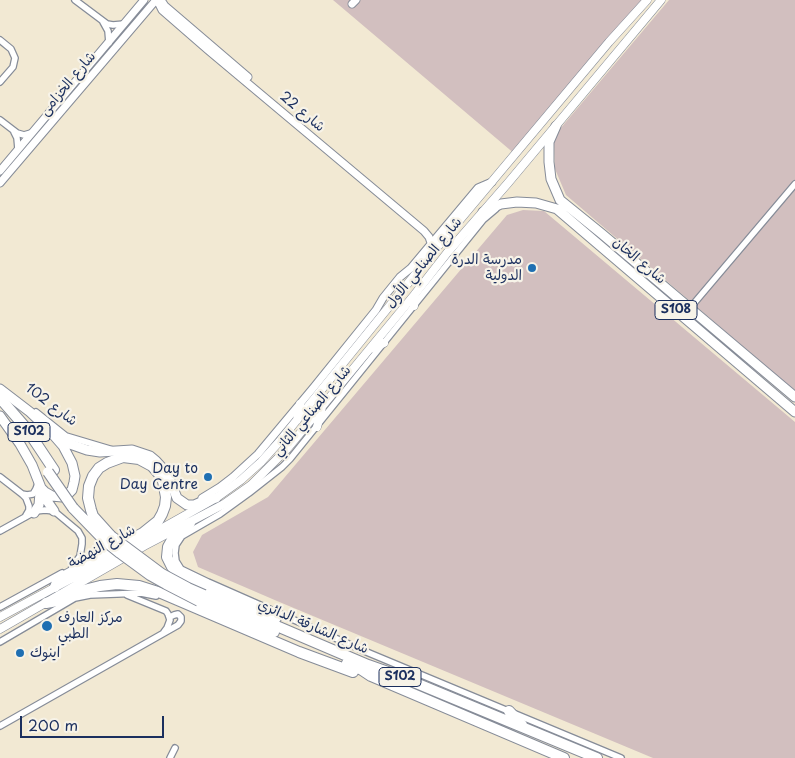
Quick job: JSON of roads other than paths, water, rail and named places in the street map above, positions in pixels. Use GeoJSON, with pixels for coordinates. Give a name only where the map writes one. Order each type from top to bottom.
{"type":"FeatureCollection","features":[{"type":"Feature","properties":{"kind":"highway","name":"شارع 102"},"geometry":{"type":"LineString","coordinates":[[0,398],[26,428],[51,471]]}},
{"type":"Feature","properties":{"kind":"highway","name":"S102"},"geometry":{"type":"LineString","coordinates":[[0,405],[51,471]]}},
{"type":"Feature","properties":{"kind":"highway"},"geometry":{"type":"LineString","coordinates":[[55,587],[58,580],[158,522],[165,506],[166,497],[163,481],[152,466],[138,459],[123,457],[107,463],[99,468],[89,486],[88,498],[91,510],[108,538]]}},
{"type":"Feature","properties":{"kind":"highway","name":"شارع الشارقة الدائري"},"geometry":{"type":"LineString","coordinates":[[51,471],[76,507],[108,538],[162,574],[183,585],[197,600],[564,758]]}},
{"type":"Feature","properties":{"kind":"highway"},"geometry":{"type":"LineString","coordinates":[[190,523],[173,538],[168,547],[167,557],[176,572],[198,584],[383,665],[399,676]]}},
{"type":"Feature","properties":{"kind":"highway"},"geometry":{"type":"LineString","coordinates":[[46,603],[92,588],[117,584],[140,586],[197,600]]}},
{"type":"Feature","properties":{"kind":"highway","name":"شارع الشارقة الدائري"},"geometry":{"type":"LineString","coordinates":[[197,600],[399,676],[597,758]]}},
{"type":"Feature","properties":{"kind":"highway"},"geometry":{"type":"LineString","coordinates":[[509,711],[524,728]]}},
{"type":"Feature","properties":{"kind":"main road","name":"شارع الصناعي الأول"},"geometry":{"type":"LineString","coordinates":[[216,498],[241,480],[261,462],[448,234],[609,42],[647,0]]}},
{"type":"Feature","properties":{"kind":"main road","name":"شارع الصناعي الأول"},"geometry":{"type":"LineString","coordinates":[[190,523],[239,495],[287,449],[447,253],[661,0]]}},
{"type":"Feature","properties":{"kind":"main road"},"geometry":{"type":"LineString","coordinates":[[483,212],[501,204],[513,202],[558,205],[551,180],[549,162],[550,142],[556,126]]}},
{"type":"Feature","properties":{"kind":"main road","name":"شارع الخان"},"geometry":{"type":"LineString","coordinates":[[558,205],[602,234],[795,397]]}},
{"type":"Feature","properties":{"kind":"main road","name":"شارع الخان"},"geometry":{"type":"LineString","coordinates":[[558,205],[795,412]]}},
{"type":"Feature","properties":{"kind":"main road"},"geometry":{"type":"LineString","coordinates":[[438,235],[448,234]]}},
{"type":"Feature","properties":{"kind":"main road"},"geometry":{"type":"LineString","coordinates":[[414,306],[415,294]]}},
{"type":"Feature","properties":{"kind":"main road"},"geometry":{"type":"LineString","coordinates":[[368,350],[384,343]]}},
{"type":"Feature","properties":{"kind":"main road"},"geometry":{"type":"LineString","coordinates":[[0,389],[30,412],[49,430],[70,457],[74,470],[74,482],[69,493],[62,497],[57,497],[48,494],[39,484]]}},
{"type":"Feature","properties":{"kind":"main road"},"geometry":{"type":"LineString","coordinates":[[297,420],[300,404]]}},
{"type":"Feature","properties":{"kind":"main road"},"geometry":{"type":"LineString","coordinates":[[317,427],[322,405]]}},
{"type":"Feature","properties":{"kind":"main road"},"geometry":{"type":"LineString","coordinates":[[0,416],[20,444],[32,466],[45,498],[54,511]]}},
{"type":"Feature","properties":{"kind":"main road"},"geometry":{"type":"LineString","coordinates":[[49,430],[78,447],[95,452],[132,450],[150,456],[168,474],[177,498],[188,505],[216,498]]}},
{"type":"Feature","properties":{"kind":"main road"},"geometry":{"type":"LineString","coordinates":[[250,462],[261,462]]}},
{"type":"Feature","properties":{"kind":"main road"},"geometry":{"type":"LineString","coordinates":[[29,515],[40,502],[39,484]]}},
{"type":"Feature","properties":{"kind":"main road"},"geometry":{"type":"LineString","coordinates":[[239,495],[249,493]]}},
{"type":"Feature","properties":{"kind":"main road","name":"شارع النهضة"},"geometry":{"type":"LineString","coordinates":[[0,618],[216,498]]}},
{"type":"Feature","properties":{"kind":"main road","name":"شارع النهضة"},"geometry":{"type":"LineString","coordinates":[[0,629],[144,546],[190,523]]}},
{"type":"Feature","properties":{"kind":"street"},"geometry":{"type":"LineString","coordinates":[[75,0],[103,22],[113,25],[125,24]]}},
{"type":"Feature","properties":{"kind":"street","name":"شارع الخزامى"},"geometry":{"type":"LineString","coordinates":[[0,171],[144,0]]}},
{"type":"Feature","properties":{"kind":"street","name":"شارع الخزامى"},"geometry":{"type":"LineString","coordinates":[[0,183],[156,0]]}},
{"type":"Feature","properties":{"kind":"street","name":"شارع 22"},"geometry":{"type":"LineString","coordinates":[[156,0],[162,10],[424,231],[432,244]]}},
{"type":"Feature","properties":{"kind":"street","name":"شارع 22"},"geometry":{"type":"LineString","coordinates":[[161,0],[165,6],[428,231],[438,235]]}},
{"type":"Feature","properties":{"kind":"street"},"geometry":{"type":"LineString","coordinates":[[103,22],[108,31],[109,43]]}},
{"type":"Feature","properties":{"kind":"street"},"geometry":{"type":"LineString","coordinates":[[0,40],[11,49],[15,58],[13,67],[0,82]]}},
{"type":"Feature","properties":{"kind":"street"},"geometry":{"type":"LineString","coordinates":[[0,120],[14,132],[31,134]]}},
{"type":"Feature","properties":{"kind":"street"},"geometry":{"type":"LineString","coordinates":[[14,132],[17,138],[18,149]]}},
{"type":"Feature","properties":{"kind":"street"},"geometry":{"type":"LineString","coordinates":[[188,505],[220,487],[250,462],[300,404],[376,310],[384,296],[400,277],[411,268],[478,188],[492,182]]}},
{"type":"Feature","properties":{"kind":"street"},"geometry":{"type":"LineString","coordinates":[[690,308],[795,184]]}},
{"type":"Feature","properties":{"kind":"street","name":"شارع الصناعي الثاني"},"geometry":{"type":"LineString","coordinates":[[501,204],[484,220],[282,468],[220,514],[179,539],[176,545],[176,561],[181,569],[208,582],[369,653],[621,758]]}},
{"type":"Feature","properties":{"kind":"street","name":"شارع 102"},"geometry":{"type":"LineString","coordinates":[[0,384],[66,436],[118,451]]}},
{"type":"Feature","properties":{"kind":"street"},"geometry":{"type":"LineString","coordinates":[[0,476],[22,494],[29,506],[29,515]]}},
{"type":"Feature","properties":{"kind":"street"},"geometry":{"type":"LineString","coordinates":[[22,494],[33,494],[39,484]]}},
{"type":"Feature","properties":{"kind":"street"},"geometry":{"type":"LineString","coordinates":[[0,531],[29,515],[45,510],[54,511],[76,529],[82,538],[80,556],[72,567]]}},
{"type":"Feature","properties":{"kind":"street"},"geometry":{"type":"LineString","coordinates":[[0,607],[100,552],[109,552]]}},
{"type":"Feature","properties":{"kind":"street"},"geometry":{"type":"LineString","coordinates":[[124,594],[163,609],[168,614],[170,617],[169,625],[163,634]]}},
{"type":"Feature","properties":{"kind":"street"},"geometry":{"type":"LineString","coordinates":[[0,642],[75,598],[90,595],[124,594],[152,595],[181,604],[197,600]]}},
{"type":"Feature","properties":{"kind":"street"},"geometry":{"type":"LineString","coordinates":[[0,726],[163,634],[181,621],[181,617],[178,614],[170,617]]}},
{"type":"Feature","properties":{"kind":"street"},"geometry":{"type":"LineString","coordinates":[[170,758],[175,748]]}},
{"type":"Feature","properties":{"kind":"place","name":"مدرسة الدرة الدولية"},"geometry":{"type":"Point","coordinates":[532,268]}},
{"type":"Feature","properties":{"kind":"place","name":"Day to Day Centre"},"geometry":{"type":"Point","coordinates":[208,477]}},
{"type":"Feature","properties":{"kind":"place","name":"مركز العارف الطبي"},"geometry":{"type":"Point","coordinates":[47,626]}},
{"type":"Feature","properties":{"kind":"place","name":"اينوك"},"geometry":{"type":"Point","coordinates":[20,653]}}]}
